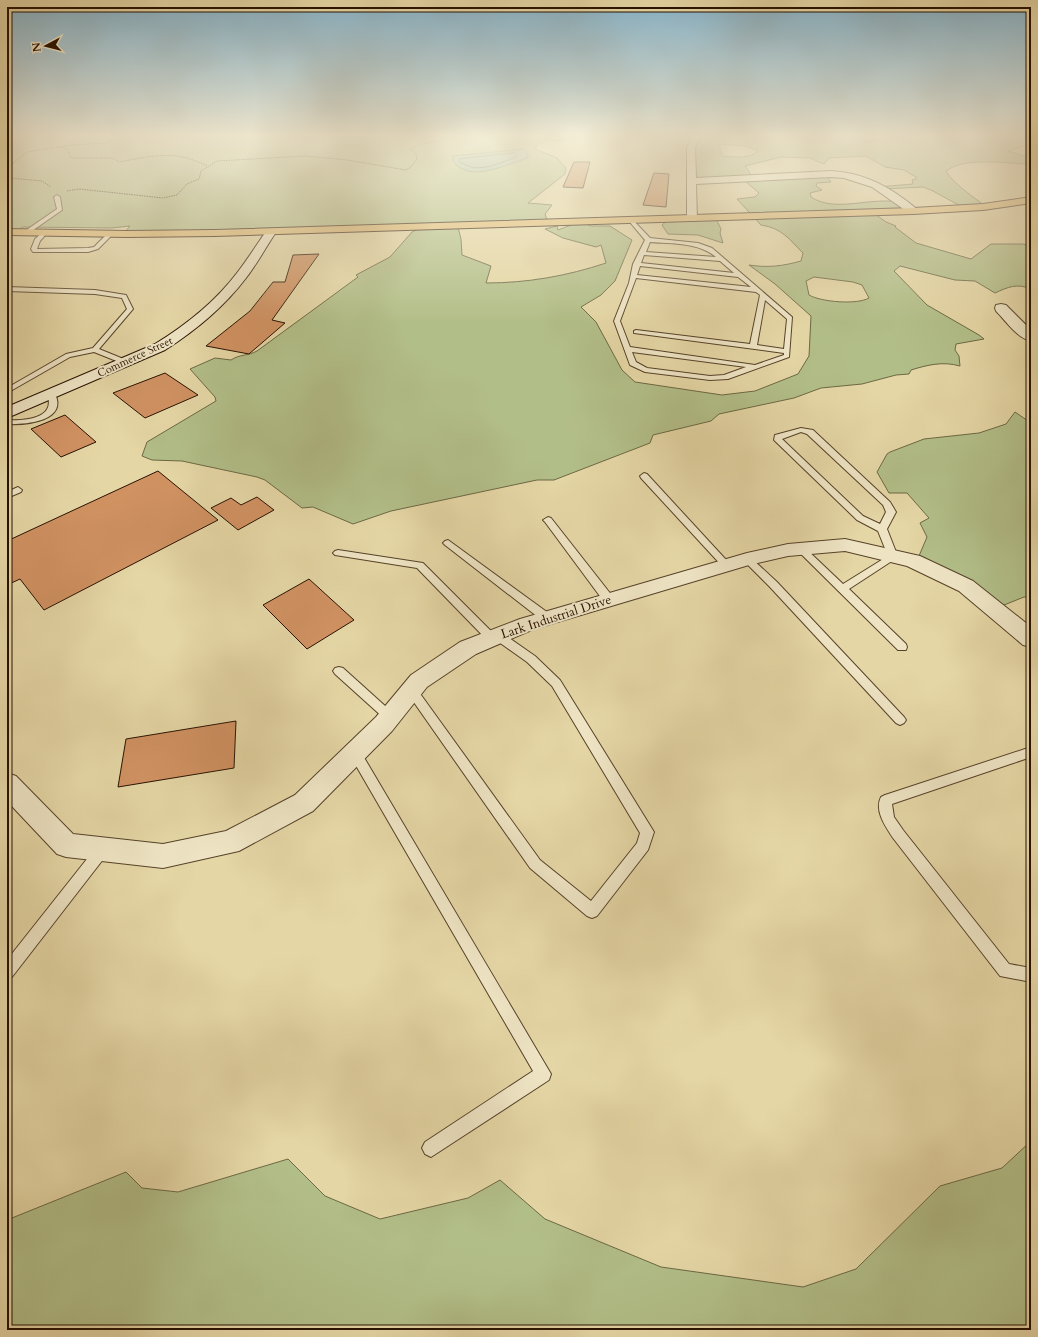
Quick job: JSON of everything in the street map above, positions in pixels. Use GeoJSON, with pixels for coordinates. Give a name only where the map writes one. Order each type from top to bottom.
{"type":"FeatureCollection","features":[{"type":"Feature","properties":{"kind":"main road"},"geometry":{"type":"LineString","coordinates":[[7,232],[110,234],[271,232],[632,221],[913,212],[983,207],[1031,200]]}},
{"type":"Feature","properties":{"kind":"street"},"geometry":{"type":"LineString","coordinates":[[692,197],[692,219]]}},
{"type":"Feature","properties":{"kind":"street"},"geometry":{"type":"LineString","coordinates":[[893,197],[913,212]]}},
{"type":"Feature","properties":{"kind":"street","name":"Commerce Street"},"geometry":{"type":"LineString","coordinates":[[7,413],[127,362],[160,347],[177,337],[197,320],[241,276],[271,232]]}},
{"type":"Feature","properties":{"kind":"street"},"geometry":{"type":"LineString","coordinates":[[1001,308],[1017,326],[1031,336]]}},
{"type":"Feature","properties":{"kind":"street","name":"Lark Industrial Drive"},"geometry":{"type":"LineString","coordinates":[[7,784],[66,845],[163,856],[230,842],[304,803],[390,717],[420,681],[468,648],[547,618],[747,559],[801,549],[845,545],[913,561],[966,586],[1031,639]]}},
{"type":"Feature","properties":{"kind":"lane"},"geometry":{"type":"LineString","coordinates":[[27,232],[60,209],[57,197]]}},
{"type":"Feature","properties":{"kind":"lane"},"geometry":{"type":"LineString","coordinates":[[632,221],[648,240],[698,245],[710,249],[721,260],[758,290],[790,318],[787,356],[725,377],[710,378],[645,370],[633,363],[617,321],[632,283],[636,264],[648,240]]}},
{"type":"Feature","properties":{"kind":"lane"},"geometry":{"type":"LineString","coordinates":[[44,232],[35,245],[35,251],[88,250],[96,248],[110,234]]}},
{"type":"Feature","properties":{"kind":"lane"},"geometry":{"type":"LineString","coordinates":[[641,253],[721,260]]}},
{"type":"Feature","properties":{"kind":"lane"},"geometry":{"type":"LineString","coordinates":[[636,264],[740,275]]}},
{"type":"Feature","properties":{"kind":"lane"},"geometry":{"type":"LineString","coordinates":[[633,276],[758,290]]}},
{"type":"Feature","properties":{"kind":"lane"},"geometry":{"type":"LineString","coordinates":[[649,278],[652,282],[658,284]]}},
{"type":"Feature","properties":{"kind":"lane"},"geometry":{"type":"LineString","coordinates":[[676,285],[689,282]]}},
{"type":"Feature","properties":{"kind":"lane"},"geometry":{"type":"LineString","coordinates":[[706,284],[713,291]]}},
{"type":"Feature","properties":{"kind":"lane"},"geometry":{"type":"LineString","coordinates":[[7,289],[95,292],[124,296],[130,309],[95,350]]}},
{"type":"Feature","properties":{"kind":"lane"},"geometry":{"type":"LineString","coordinates":[[730,293],[745,289]]}},
{"type":"Feature","properties":{"kind":"lane"},"geometry":{"type":"LineString","coordinates":[[753,346],[763,295]]}},
{"type":"Feature","properties":{"kind":"lane"},"geometry":{"type":"LineString","coordinates":[[636,332],[658,344],[755,367]]}},
{"type":"Feature","properties":{"kind":"lane"},"geometry":{"type":"LineString","coordinates":[[628,349],[658,344],[753,346],[787,351]]}},
{"type":"Feature","properties":{"kind":"lane"},"geometry":{"type":"LineString","coordinates":[[7,391],[68,355],[95,350],[127,362]]}},
{"type":"Feature","properties":{"kind":"lane"},"geometry":{"type":"LineString","coordinates":[[7,422],[16,423],[30,421],[50,412],[56,406],[55,400],[51,394]]}},
{"type":"Feature","properties":{"kind":"lane"},"geometry":{"type":"LineString","coordinates":[[842,589],[893,556],[882,529],[860,518],[778,440],[778,437],[801,430],[810,432],[887,504],[891,512],[890,518],[882,529]]}},
{"type":"Feature","properties":{"kind":"lane"},"geometry":{"type":"LineString","coordinates":[[644,476],[726,566]]}},
{"type":"Feature","properties":{"kind":"lane"},"geometry":{"type":"LineString","coordinates":[[7,495],[18,490]]}},
{"type":"Feature","properties":{"kind":"lane"},"geometry":{"type":"LineString","coordinates":[[548,520],[609,600]]}},
{"type":"Feature","properties":{"kind":"lane"},"geometry":{"type":"LineString","coordinates":[[448,544],[547,618]]}},
{"type":"Feature","properties":{"kind":"lane"},"geometry":{"type":"LineString","coordinates":[[801,549],[902,647]]}},
{"type":"Feature","properties":{"kind":"lane"},"geometry":{"type":"LineString","coordinates":[[338,553],[420,565],[495,637],[531,658],[556,683],[648,832],[643,846],[592,911],[535,864],[412,691]]}},
{"type":"Feature","properties":{"kind":"lane"},"geometry":{"type":"LineString","coordinates":[[747,559],[773,584],[900,720]]}},
{"type":"Feature","properties":{"kind":"lane"},"geometry":{"type":"LineString","coordinates":[[339,671],[390,717]]}},
{"type":"Feature","properties":{"kind":"lane"},"geometry":{"type":"LineString","coordinates":[[1031,752],[885,801],[888,819],[898,834],[1005,971],[1031,975]]}},
{"type":"Feature","properties":{"kind":"lane"},"geometry":{"type":"LineString","coordinates":[[355,753],[543,1074],[431,1148]]}},
{"type":"Feature","properties":{"kind":"lane"},"geometry":{"type":"LineString","coordinates":[[7,972],[103,849]]}},
{"type":"Feature","properties":{"kind":"path"},"geometry":{"type":"LineString","coordinates":[[144,197],[153,199],[171,197]]}},
{"type":"Feature","properties":{"kind":"green space"},"geometry":{"type":"Polygon","coordinates":[[[7,197],[535,197],[528,203],[552,205],[545,214],[548,223],[458,227],[461,239],[462,255],[491,266],[486,283],[517,282],[547,278],[577,272],[606,263],[601,245],[596,247],[563,238],[545,229],[557,226],[558,230],[579,222],[591,226],[610,226],[632,240],[615,281],[601,295],[581,307],[596,322],[622,370],[635,382],[722,395],[755,391],[798,374],[809,356],[811,316],[775,284],[749,265],[769,266],[794,263],[801,261],[803,253],[780,231],[761,225],[737,199],[751,197],[812,197],[820,202],[831,204],[853,204],[876,201],[897,202],[902,204],[910,211],[875,214],[886,222],[896,226],[895,227],[916,243],[971,259],[991,244],[1023,244],[1031,246],[1031,289],[1021,286],[1013,286],[995,293],[975,281],[955,280],[900,266],[894,271],[927,305],[984,339],[956,344],[955,350],[959,356],[960,366],[947,364],[929,365],[911,370],[909,374],[896,375],[862,384],[821,388],[794,398],[719,414],[711,421],[653,435],[650,443],[554,480],[537,480],[391,511],[353,524],[313,507],[302,508],[265,480],[257,477],[182,461],[152,460],[142,456],[147,442],[216,401],[215,397],[190,369],[215,358],[231,360],[257,351],[358,277],[356,275],[390,257],[412,232],[420,228],[124,233],[130,226],[112,228],[23,227],[16,232],[7,232],[7,197]],[[814,277],[806,281],[809,295],[822,299],[848,302],[869,298],[862,285],[853,282],[814,277]]]}},
{"type":"Feature","properties":{"kind":"green space"},"geometry":{"type":"Polygon","coordinates":[[[945,197],[973,197],[986,206],[964,208],[945,197]]]}},
{"type":"Feature","properties":{"kind":"green space"},"geometry":{"type":"Polygon","coordinates":[[[716,219],[721,229],[720,233],[723,243],[698,235],[668,234],[662,225],[668,220],[716,219]]]}},
{"type":"Feature","properties":{"kind":"green space"},"geometry":{"type":"Polygon","coordinates":[[[1015,412],[1031,423],[1031,597],[1024,597],[994,609],[916,563],[927,537],[920,523],[929,518],[907,493],[889,493],[877,472],[887,454],[890,452],[924,439],[979,433],[1006,424],[1015,412]]]}},
{"type":"Feature","properties":{"kind":"green space"},"geometry":{"type":"Polygon","coordinates":[[[1031,1141],[1031,1330],[7,1330],[7,1220],[126,1172],[142,1188],[178,1192],[288,1159],[325,1196],[380,1219],[468,1198],[500,1180],[545,1219],[661,1267],[803,1287],[856,1269],[940,1186],[1002,1168],[1031,1141]]]}},
{"type":"Feature","properties":{"kind":"building"},"geometry":{"type":"Polygon","coordinates":[[[646,197],[667,197],[666,207],[643,205],[646,197]]]}},
{"type":"Feature","properties":{"kind":"building"},"geometry":{"type":"Polygon","coordinates":[[[319,254],[272,320],[285,323],[249,354],[206,346],[250,311],[273,282],[285,282],[293,255],[319,254]]]}},
{"type":"Feature","properties":{"kind":"building"},"geometry":{"type":"Polygon","coordinates":[[[165,373],[198,395],[145,418],[113,393],[165,373]]]}},
{"type":"Feature","properties":{"kind":"building"},"geometry":{"type":"Polygon","coordinates":[[[65,415],[96,442],[61,457],[31,429],[65,415]]]}},
{"type":"Feature","properties":{"kind":"building"},"geometry":{"type":"Polygon","coordinates":[[[158,471],[218,520],[44,610],[20,579],[7,585],[7,541],[158,471]]]}},
{"type":"Feature","properties":{"kind":"building"},"geometry":{"type":"Polygon","coordinates":[[[257,497],[274,510],[238,530],[211,508],[231,498],[241,505],[257,497]]]}},
{"type":"Feature","properties":{"kind":"building"},"geometry":{"type":"Polygon","coordinates":[[[309,579],[354,620],[307,649],[263,605],[309,579]]]}},
{"type":"Feature","properties":{"kind":"building"},"geometry":{"type":"Polygon","coordinates":[[[236,721],[234,768],[118,787],[126,739],[236,721]]]}}]}
